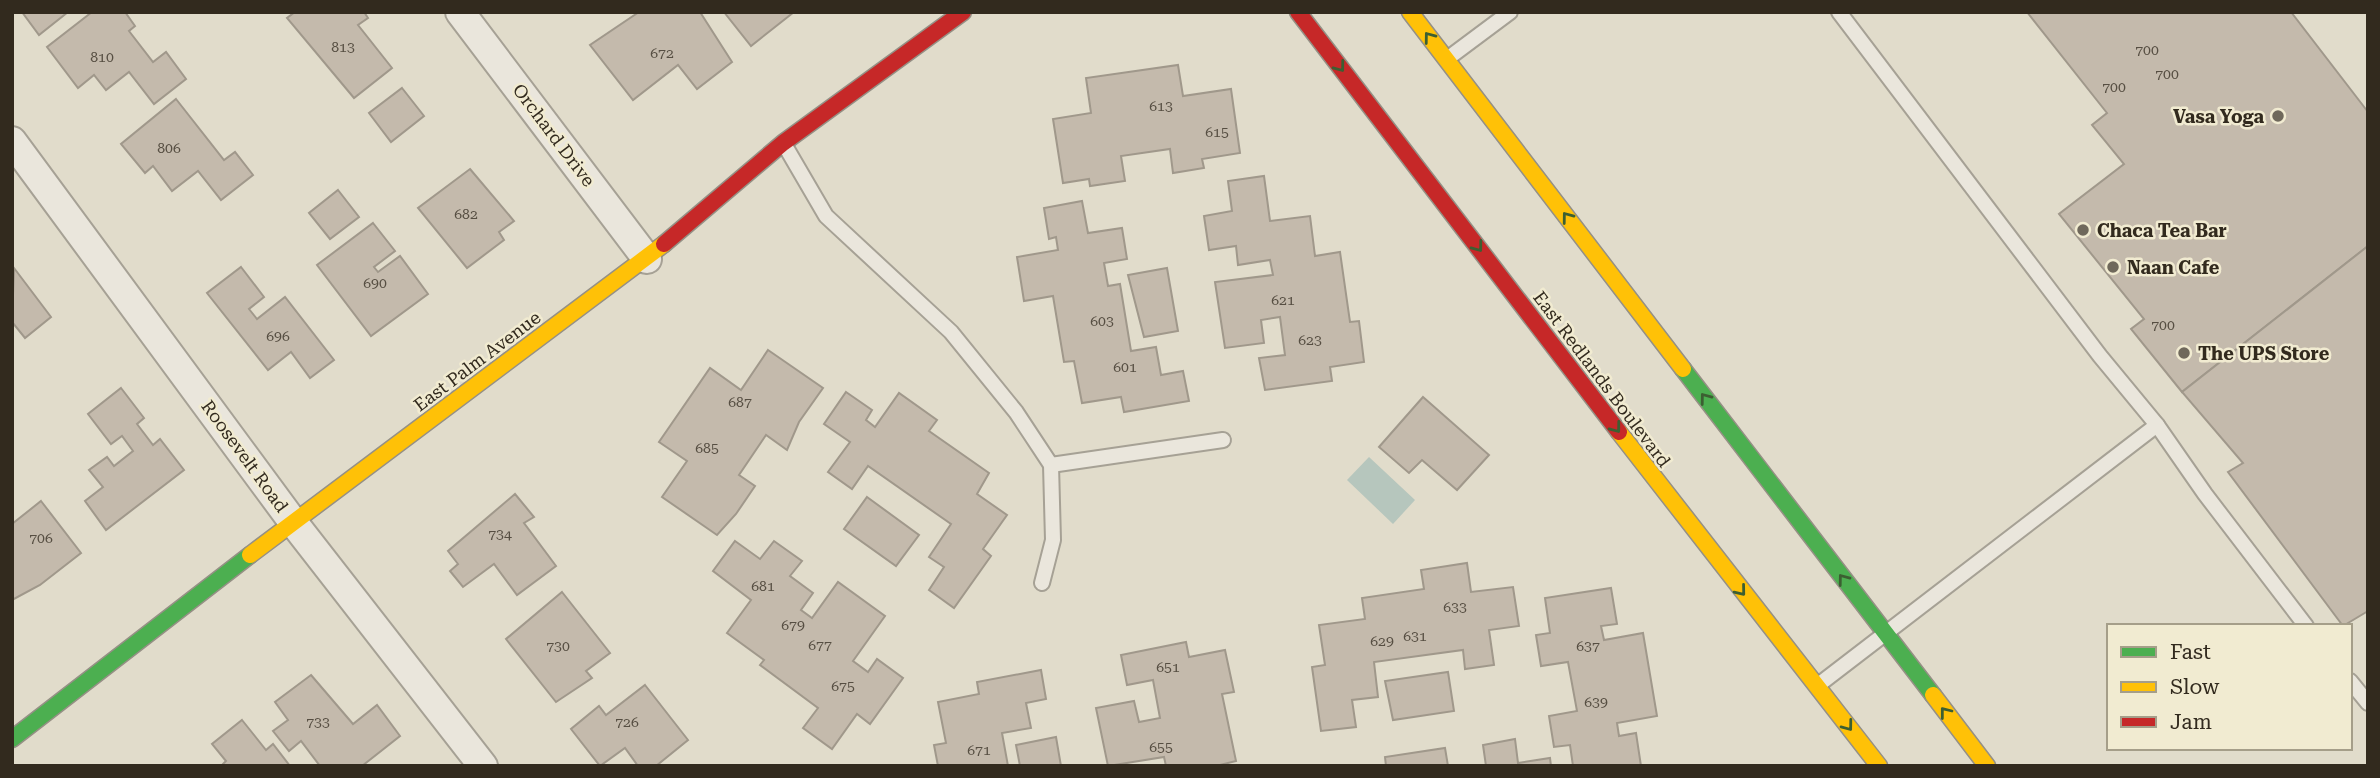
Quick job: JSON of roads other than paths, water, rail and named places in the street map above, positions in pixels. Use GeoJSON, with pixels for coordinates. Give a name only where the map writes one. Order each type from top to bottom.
{"type":"FeatureCollection","features":[{"type":"Feature","properties":{"kind":"main road","name":"East Palm Avenue"},"geometry":{"type":"LineString","coordinates":[[12,739],[293,522],[647,259],[783,143],[963,12]]}},
{"type":"Feature","properties":{"kind":"main road","name":"East Redlands Boulevard"},"geometry":{"type":"LineString","coordinates":[[1298,12],[1699,537],[1879,766]]}},
{"type":"Feature","properties":{"kind":"main road"},"geometry":{"type":"LineString","coordinates":[[1410,12],[1987,766]]}},
{"type":"Feature","properties":{"kind":"street","name":"Orchard Drive"},"geometry":{"type":"LineString","coordinates":[[460,12],[647,259]]}},
{"type":"Feature","properties":{"kind":"street","name":"Roosevelt Road"},"geometry":{"type":"LineString","coordinates":[[12,141],[293,522],[483,766]]}},
{"type":"Feature","properties":{"kind":"lane"},"geometry":{"type":"LineString","coordinates":[[1446,60],[1510,12]]}},
{"type":"Feature","properties":{"kind":"lane"},"geometry":{"type":"LineString","coordinates":[[1839,12],[2100,356],[2157,425],[2205,494],[2304,624]]}},
{"type":"Feature","properties":{"kind":"lane"},"geometry":{"type":"LineString","coordinates":[[783,143],[826,216],[951,332],[1016,412],[1051,465],[1053,540],[1042,583]]}},
{"type":"Feature","properties":{"kind":"lane"},"geometry":{"type":"LineString","coordinates":[[1817,686],[2157,425]]}},
{"type":"Feature","properties":{"kind":"lane"},"geometry":{"type":"LineString","coordinates":[[1051,465],[1223,440]]}},
{"type":"Feature","properties":{"kind":"lane"},"geometry":{"type":"LineString","coordinates":[[2352,683],[2368,703]]}},
{"type":"Feature","properties":{"kind":"place","name":"Vasa Yoga"},"geometry":{"type":"Point","coordinates":[2278,116]}},
{"type":"Feature","properties":{"kind":"place","name":"Chaca Tea Bar"},"geometry":{"type":"Point","coordinates":[2083,230]}},
{"type":"Feature","properties":{"kind":"place","name":"Naan Cafe"},"geometry":{"type":"Point","coordinates":[2113,267]}},
{"type":"Feature","properties":{"kind":"place","name":"The UPS Store"},"geometry":{"type":"Point","coordinates":[2184,353]}}]}
